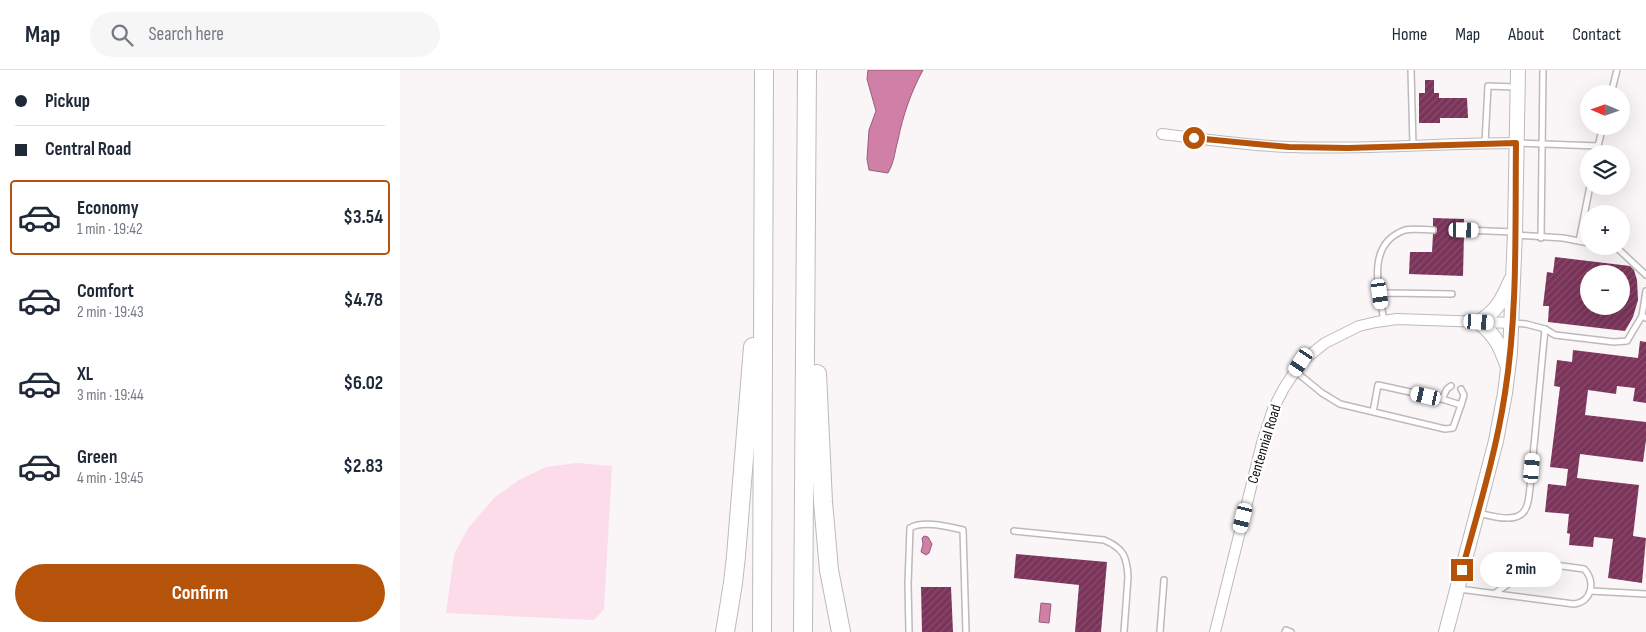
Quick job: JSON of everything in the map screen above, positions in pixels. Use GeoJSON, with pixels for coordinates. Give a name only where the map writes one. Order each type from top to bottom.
{"type":"FeatureCollection","features":[{"type":"Feature","properties":{"kind":"highway"},"geometry":{"type":"LineString","coordinates":[[762,632],[764,70]]}},
{"type":"Feature","properties":{"kind":"highway"},"geometry":{"type":"LineString","coordinates":[[804,632],[807,70]]}},
{"type":"Feature","properties":{"kind":"highway"},"geometry":{"type":"LineString","coordinates":[[807,181],[816,248],[817,375],[823,502],[829,570],[842,632]]}},
{"type":"Feature","properties":{"kind":"highway"},"geometry":{"type":"LineString","coordinates":[[725,632],[733,583],[752,355],[763,269]]}},
{"type":"Feature","properties":{"kind":"street"},"geometry":{"type":"LineString","coordinates":[[1446,632],[1496,442],[1508,367],[1514,274],[1518,70]]}},
{"type":"Feature","properties":{"kind":"street"},"geometry":{"type":"LineString","coordinates":[[1162,134],[1289,147],[1348,148],[1516,143]]}},
{"type":"Feature","properties":{"kind":"street"},"geometry":{"type":"LineString","coordinates":[[1508,367],[1496,339],[1479,322],[1489,316],[1500,304],[1514,274]]}},
{"type":"Feature","properties":{"kind":"street","name":"Centennial Road"},"geometry":{"type":"LineString","coordinates":[[1215,632],[1262,443],[1273,409],[1301,362],[1325,343],[1359,326],[1384,321],[1397,319],[1512,323]]}},
{"type":"Feature","properties":{"kind":"lane"},"geometry":{"type":"LineString","coordinates":[[1411,70],[1413,145]]}},
{"type":"Feature","properties":{"kind":"lane"},"geometry":{"type":"LineString","coordinates":[[1541,238],[1543,70]]}},
{"type":"Feature","properties":{"kind":"lane"},"geometry":{"type":"LineString","coordinates":[[1613,85],[1617,70]]}},
{"type":"Feature","properties":{"kind":"lane"},"geometry":{"type":"LineString","coordinates":[[1485,143],[1488,86],[1518,87]]}},
{"type":"Feature","properties":{"kind":"lane"},"geometry":{"type":"LineString","coordinates":[[1516,143],[1580,145]]}},
{"type":"Feature","properties":{"kind":"lane"},"geometry":{"type":"LineString","coordinates":[[1464,230],[1515,233],[1541,238],[1563,238],[1579,242],[1588,195]]}},
{"type":"Feature","properties":{"kind":"lane"},"geometry":{"type":"LineString","coordinates":[[1384,321],[1377,264],[1380,254],[1386,243],[1396,234],[1407,230],[1433,230]]}},
{"type":"Feature","properties":{"kind":"lane"},"geometry":{"type":"LineString","coordinates":[[1625,255],[1646,275]]}},
{"type":"Feature","properties":{"kind":"lane"},"geometry":{"type":"LineString","coordinates":[[1512,323],[1526,324],[1545,329],[1555,335],[1614,342],[1627,341],[1644,317],[1646,291]]}},
{"type":"Feature","properties":{"kind":"lane"},"geometry":{"type":"LineString","coordinates":[[1380,294],[1452,294]]}},
{"type":"Feature","properties":{"kind":"lane"},"geometry":{"type":"LineString","coordinates":[[1478,513],[1497,518],[1509,518],[1520,515],[1526,509],[1530,488],[1545,329]]}},
{"type":"Feature","properties":{"kind":"lane"},"geometry":{"type":"LineString","coordinates":[[1295,371],[1322,393],[1340,404],[1449,430],[1454,428],[1464,395],[1461,389]]}},
{"type":"Feature","properties":{"kind":"lane"},"geometry":{"type":"LineString","coordinates":[[1372,412],[1378,385],[1461,405]]}},
{"type":"Feature","properties":{"kind":"lane"},"geometry":{"type":"LineString","coordinates":[[1442,399],[1447,389],[1451,386]]}},
{"type":"Feature","properties":{"kind":"lane"},"geometry":{"type":"LineString","coordinates":[[909,632],[910,528],[914,526],[939,525],[963,530],[966,632]]}},
{"type":"Feature","properties":{"kind":"lane"},"geometry":{"type":"LineString","coordinates":[[1014,531],[1104,540],[1122,550],[1128,568],[1124,632]]}},
{"type":"Feature","properties":{"kind":"lane"},"geometry":{"type":"LineString","coordinates":[[1458,589],[1574,604],[1583,602],[1587,598],[1591,591],[1591,579],[1584,569],[1540,563],[1495,593]]}},
{"type":"Feature","properties":{"kind":"lane"},"geometry":{"type":"LineString","coordinates":[[1160,632],[1164,580]]}},
{"type":"Feature","properties":{"kind":"lane"},"geometry":{"type":"LineString","coordinates":[[1591,591],[1646,594]]}},
{"type":"Feature","properties":{"kind":"lane"},"geometry":{"type":"LineString","coordinates":[[1285,632],[1286,630],[1291,632]]}},
{"type":"Feature","properties":{"kind":"shaded area"},"geometry":{"type":"Polygon","coordinates":[[[868,70],[923,70],[908,104],[888,173],[869,170],[867,159],[869,130],[876,111],[867,79],[868,70]]]}},
{"type":"Feature","properties":{"kind":"shaded area"},"geometry":{"type":"Polygon","coordinates":[[[577,463],[612,466],[604,609],[594,620],[446,613],[454,555],[468,528],[495,497],[519,480],[546,467],[577,463]]]}},
{"type":"Feature","properties":{"kind":"shaded area"},"geometry":{"type":"Polygon","coordinates":[[[924,536],[928,537],[932,544],[929,553],[926,555],[921,552],[922,538],[924,536]]]}},
{"type":"Feature","properties":{"kind":"shaded area"},"geometry":{"type":"Polygon","coordinates":[[[1041,603],[1051,604],[1049,623],[1039,622],[1041,603]]]}},
{"type":"Feature","properties":{"kind":"building"},"geometry":{"type":"Polygon","coordinates":[[[1425,80],[1434,80],[1434,93],[1439,93],[1439,98],[1467,98],[1468,118],[1440,118],[1440,123],[1419,123],[1419,93],[1425,93],[1425,80]]]}},
{"type":"Feature","properties":{"kind":"building"},"geometry":{"type":"Polygon","coordinates":[[[1433,218],[1464,219],[1464,226],[1460,230],[1464,234],[1463,276],[1409,274],[1410,252],[1432,252],[1433,234],[1437,231],[1437,228],[1433,226],[1433,218]]]}},
{"type":"Feature","properties":{"kind":"building"},"geometry":{"type":"Polygon","coordinates":[[[1555,257],[1622,265],[1580,265],[1580,315],[1630,315],[1630,266],[1634,270],[1637,280],[1638,300],[1633,317],[1625,331],[1548,322],[1549,306],[1543,306],[1547,272],[1553,273],[1555,257]]]}},
{"type":"Feature","properties":{"kind":"building"},"geometry":{"type":"Polygon","coordinates":[[[1640,341],[1646,342],[1646,403],[1633,401],[1635,388],[1617,386],[1616,394],[1588,390],[1585,415],[1646,422],[1643,462],[1580,454],[1577,478],[1639,485],[1633,536],[1646,538],[1642,583],[1608,578],[1613,539],[1594,537],[1593,547],[1569,545],[1570,534],[1567,533],[1569,514],[1545,512],[1548,484],[1566,486],[1568,469],[1550,467],[1560,387],[1554,386],[1557,360],[1572,362],[1573,350],[1638,358],[1640,341]]]}},
{"type":"Feature","properties":{"kind":"building"},"geometry":{"type":"Polygon","coordinates":[[[1016,554],[1107,562],[1101,632],[1075,632],[1079,585],[1014,578],[1016,554]]]}},
{"type":"Feature","properties":{"kind":"building"},"geometry":{"type":"Polygon","coordinates":[[[921,587],[951,587],[953,632],[922,632],[921,587]]]}},
{"type":"Feature","properties":{"kind":"route"},"geometry":{"type":"LineString","coordinates":[[1194,138],[1289,147],[1348,148],[1516,143],[1512,323],[1505,393],[1496,442],[1462,570]]}}]}
